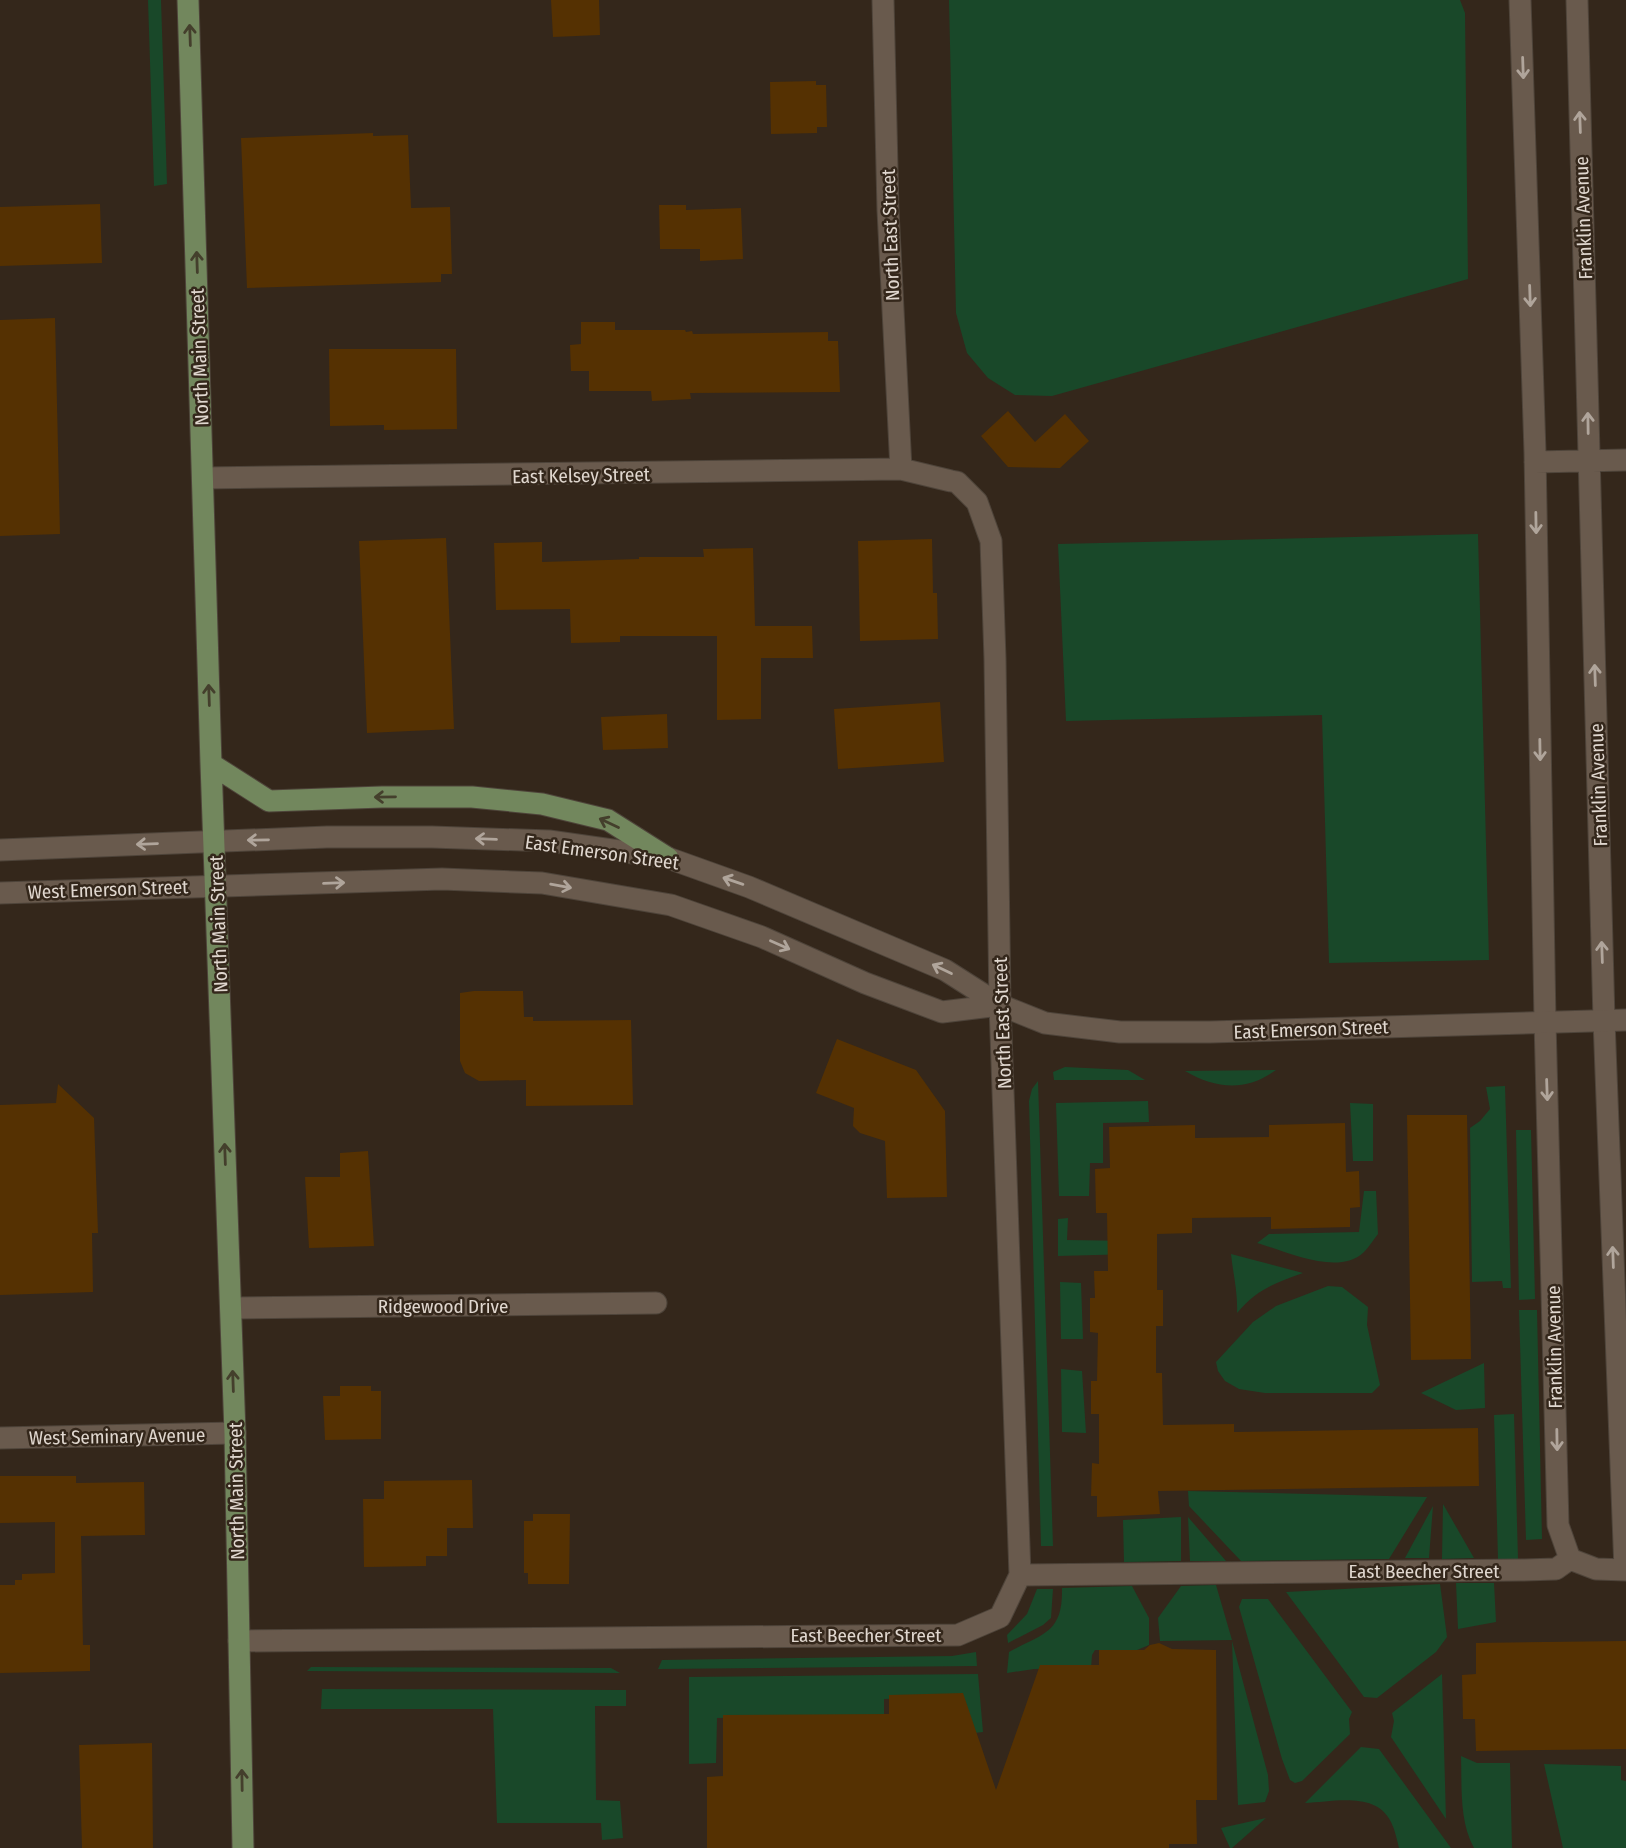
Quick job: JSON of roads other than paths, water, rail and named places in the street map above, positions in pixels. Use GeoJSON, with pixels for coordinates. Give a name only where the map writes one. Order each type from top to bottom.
{"type":"FeatureCollection","features":[{"type":"Feature","properties":{"kind":"main road","name":"North Main Street"},"geometry":{"type":"LineString","coordinates":[[188,0],[234,1433],[243,1848]]}},
{"type":"Feature","properties":{"kind":"main road"},"geometry":{"type":"LineString","coordinates":[[211,764],[269,801],[472,797],[542,804],[608,820],[668,858]]}},
{"type":"Feature","properties":{"kind":"street","name":"North East Street"},"geometry":{"type":"LineString","coordinates":[[883,0],[888,210],[901,469]]}},
{"type":"Feature","properties":{"kind":"street","name":"Franklin Avenue"},"geometry":{"type":"LineString","coordinates":[[1520,0],[1535,462],[1558,1525],[1570,1559]]}},
{"type":"Feature","properties":{"kind":"street","name":"Franklin Avenue"},"geometry":{"type":"LineString","coordinates":[[1577,0],[1604,1020],[1625,1570]]}},
{"type":"Feature","properties":{"kind":"street"},"geometry":{"type":"LineString","coordinates":[[1535,462],[1626,460]]}},
{"type":"Feature","properties":{"kind":"street","name":"East Kelsey Street"},"geometry":{"type":"LineString","coordinates":[[203,478],[901,469],[957,482]]}},
{"type":"Feature","properties":{"kind":"street","name":"North East Street"},"geometry":{"type":"LineString","coordinates":[[957,482],[977,502],[991,541],[1000,1004],[1020,1575]]}},
{"type":"Feature","properties":{"kind":"street","name":"East Emerson Street"},"geometry":{"type":"LineString","coordinates":[[215,841],[432,837],[523,840],[549,841],[668,858],[749,887],[945,970],[1000,1004],[1045,1023],[1119,1032],[1210,1032],[1626,1020]]}},
{"type":"Feature","properties":{"kind":"street"},"geometry":{"type":"LineString","coordinates":[[0,850],[215,841]]}},
{"type":"Feature","properties":{"kind":"street","name":"East Emerson Street"},"geometry":{"type":"LineString","coordinates":[[217,886],[442,878],[542,883],[671,905],[762,937],[865,983],[942,1012],[1000,1004]]}},
{"type":"Feature","properties":{"kind":"street","name":"West Emerson Street"},"geometry":{"type":"LineString","coordinates":[[0,893],[217,886]]}},
{"type":"Feature","properties":{"kind":"street","name":"Ridgewood Drive"},"geometry":{"type":"LineString","coordinates":[[230,1308],[656,1303]]}},
{"type":"Feature","properties":{"kind":"street","name":"West Seminary Avenue"},"geometry":{"type":"LineString","coordinates":[[0,1438],[234,1433]]}},
{"type":"Feature","properties":{"kind":"street"},"geometry":{"type":"LineString","coordinates":[[1570,1559],[1596,1569],[1625,1570]]}},
{"type":"Feature","properties":{"kind":"street","name":"East Beecher Street"},"geometry":{"type":"LineString","coordinates":[[239,1641],[958,1635],[1000,1617],[1020,1575],[1522,1570],[1556,1569],[1570,1559]]}}]}
